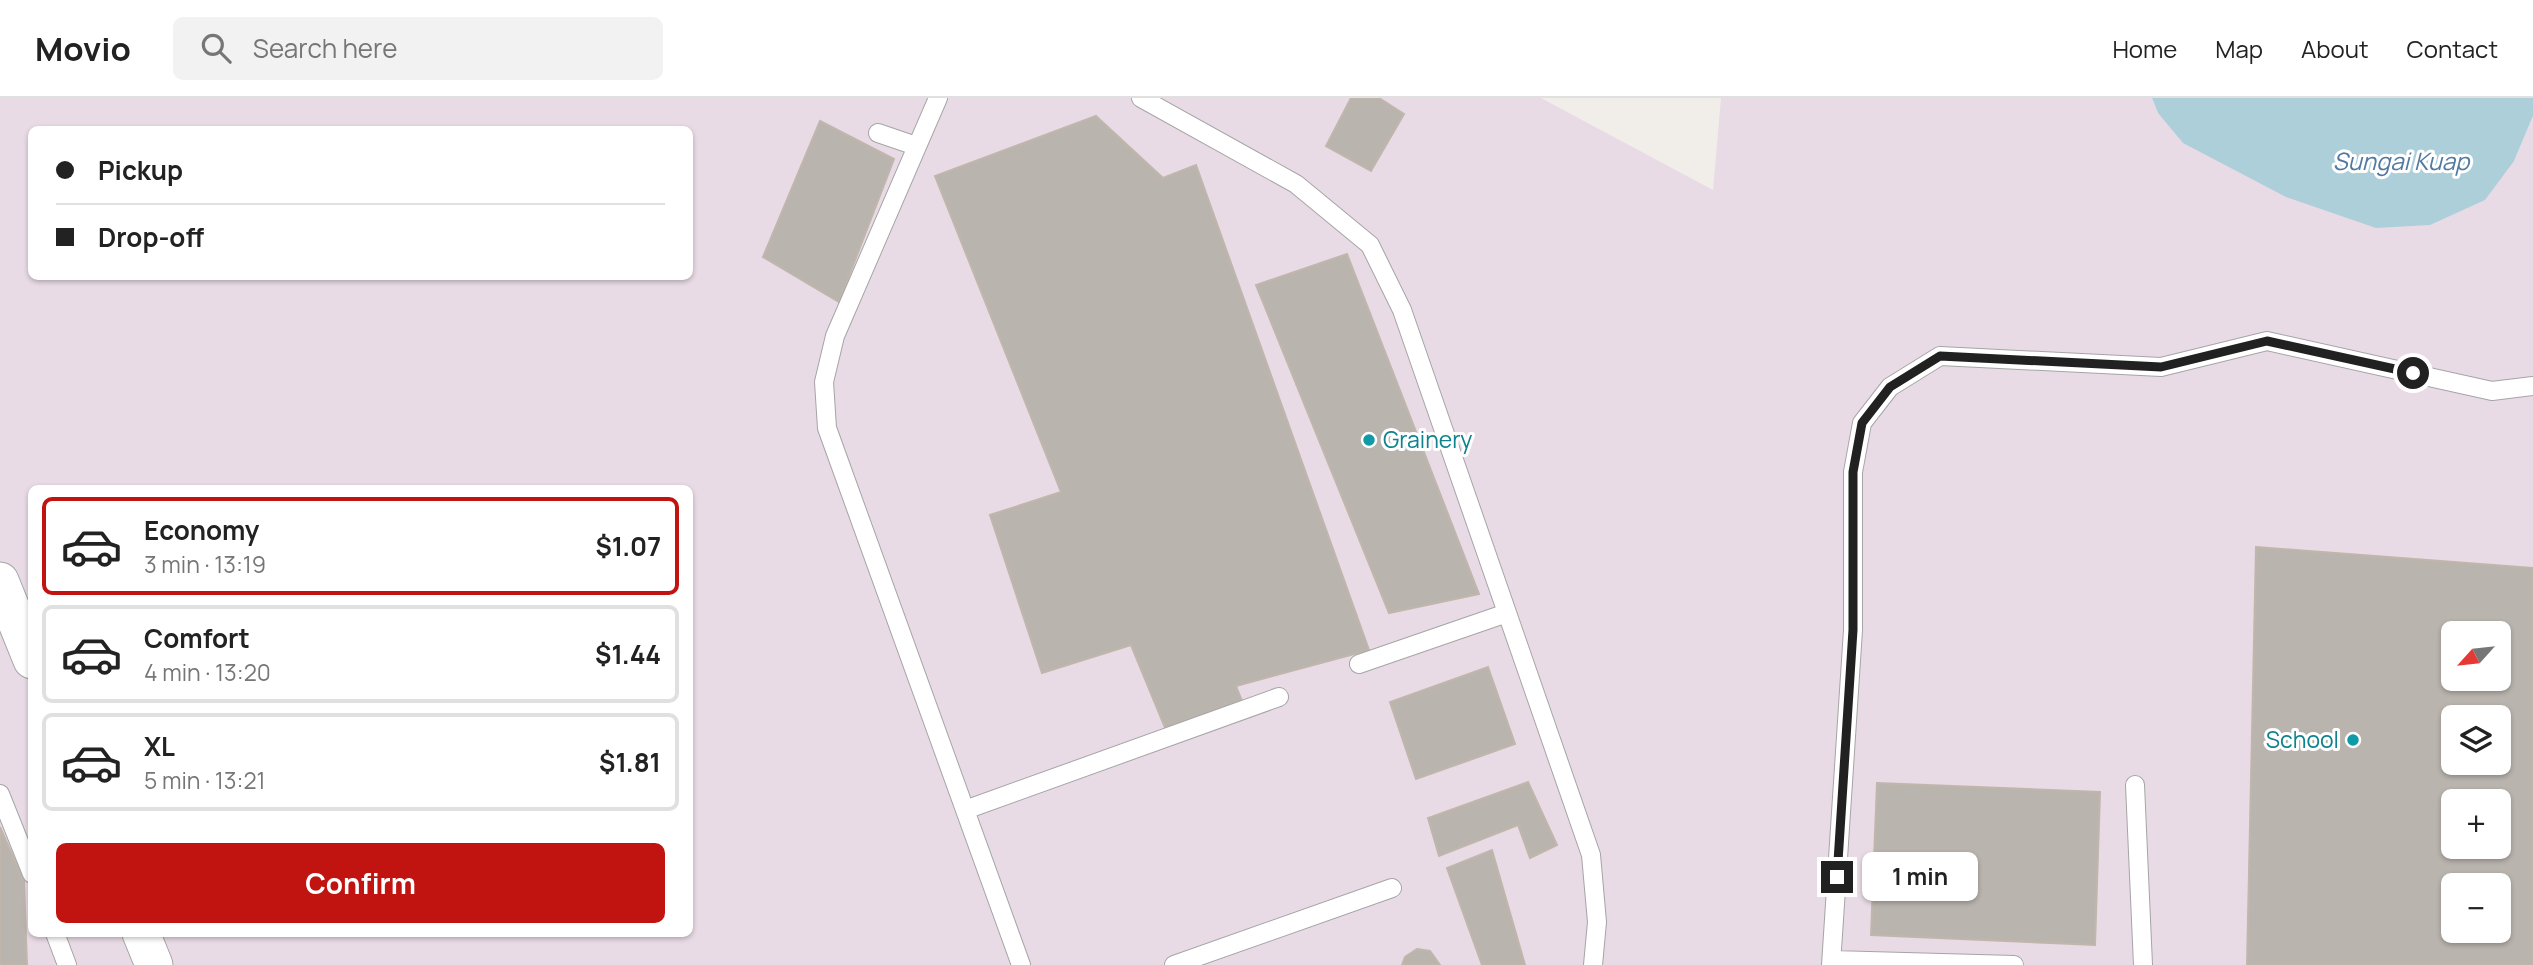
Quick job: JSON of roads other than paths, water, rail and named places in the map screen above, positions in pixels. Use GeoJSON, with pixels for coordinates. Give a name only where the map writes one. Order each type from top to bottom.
{"type":"FeatureCollection","features":[{"type":"Feature","properties":{"kind":"street"},"geometry":{"type":"LineString","coordinates":[[0,581],[28,650]]}},
{"type":"Feature","properties":{"kind":"street"},"geometry":{"type":"LineString","coordinates":[[143,937],[154,965]]}},
{"type":"Feature","properties":{"kind":"lane"},"geometry":{"type":"LineString","coordinates":[[938,98],[835,336],[824,382],[827,428],[1021,965]]}},
{"type":"Feature","properties":{"kind":"lane"},"geometry":{"type":"LineString","coordinates":[[1140,98],[1296,184],[1370,245],[1402,310],[1591,855],[1597,922],[1593,965]]}},
{"type":"Feature","properties":{"kind":"lane"},"geometry":{"type":"LineString","coordinates":[[878,133],[916,146]]}},
{"type":"Feature","properties":{"kind":"lane"},"geometry":{"type":"LineString","coordinates":[[2014,965],[1831,962],[1853,630],[1853,472],[1862,423],[1890,387],[1940,356],[2161,367],[2267,341],[2492,391],[2533,386]]}},
{"type":"Feature","properties":{"kind":"lane"},"geometry":{"type":"LineString","coordinates":[[1359,664],[1507,612]]}},
{"type":"Feature","properties":{"kind":"lane"},"geometry":{"type":"LineString","coordinates":[[965,810],[1279,696]]}},
{"type":"Feature","properties":{"kind":"lane"},"geometry":{"type":"LineString","coordinates":[[2135,785],[2143,965]]}},
{"type":"Feature","properties":{"kind":"lane"},"geometry":{"type":"LineString","coordinates":[[0,793],[28,864]]}},
{"type":"Feature","properties":{"kind":"lane"},"geometry":{"type":"LineString","coordinates":[[1174,965],[1392,888]]}},
{"type":"Feature","properties":{"kind":"lane"},"geometry":{"type":"LineString","coordinates":[[56,937],[67,965]]}},
{"type":"Feature","properties":{"kind":"water","name":"Sungai Kuap"},"geometry":{"type":"Polygon","coordinates":[[[2152,98],[2533,98],[2533,116],[2514,161],[2485,200],[2430,225],[2376,228],[2286,197],[2183,143],[2158,113],[2152,98]]]}},
{"type":"Feature","properties":{"kind":"place","name":"Grainery"},"geometry":{"type":"Point","coordinates":[1369,440]}},
{"type":"Feature","properties":{"kind":"place","name":"School"},"geometry":{"type":"Point","coordinates":[2353,740]}}]}
